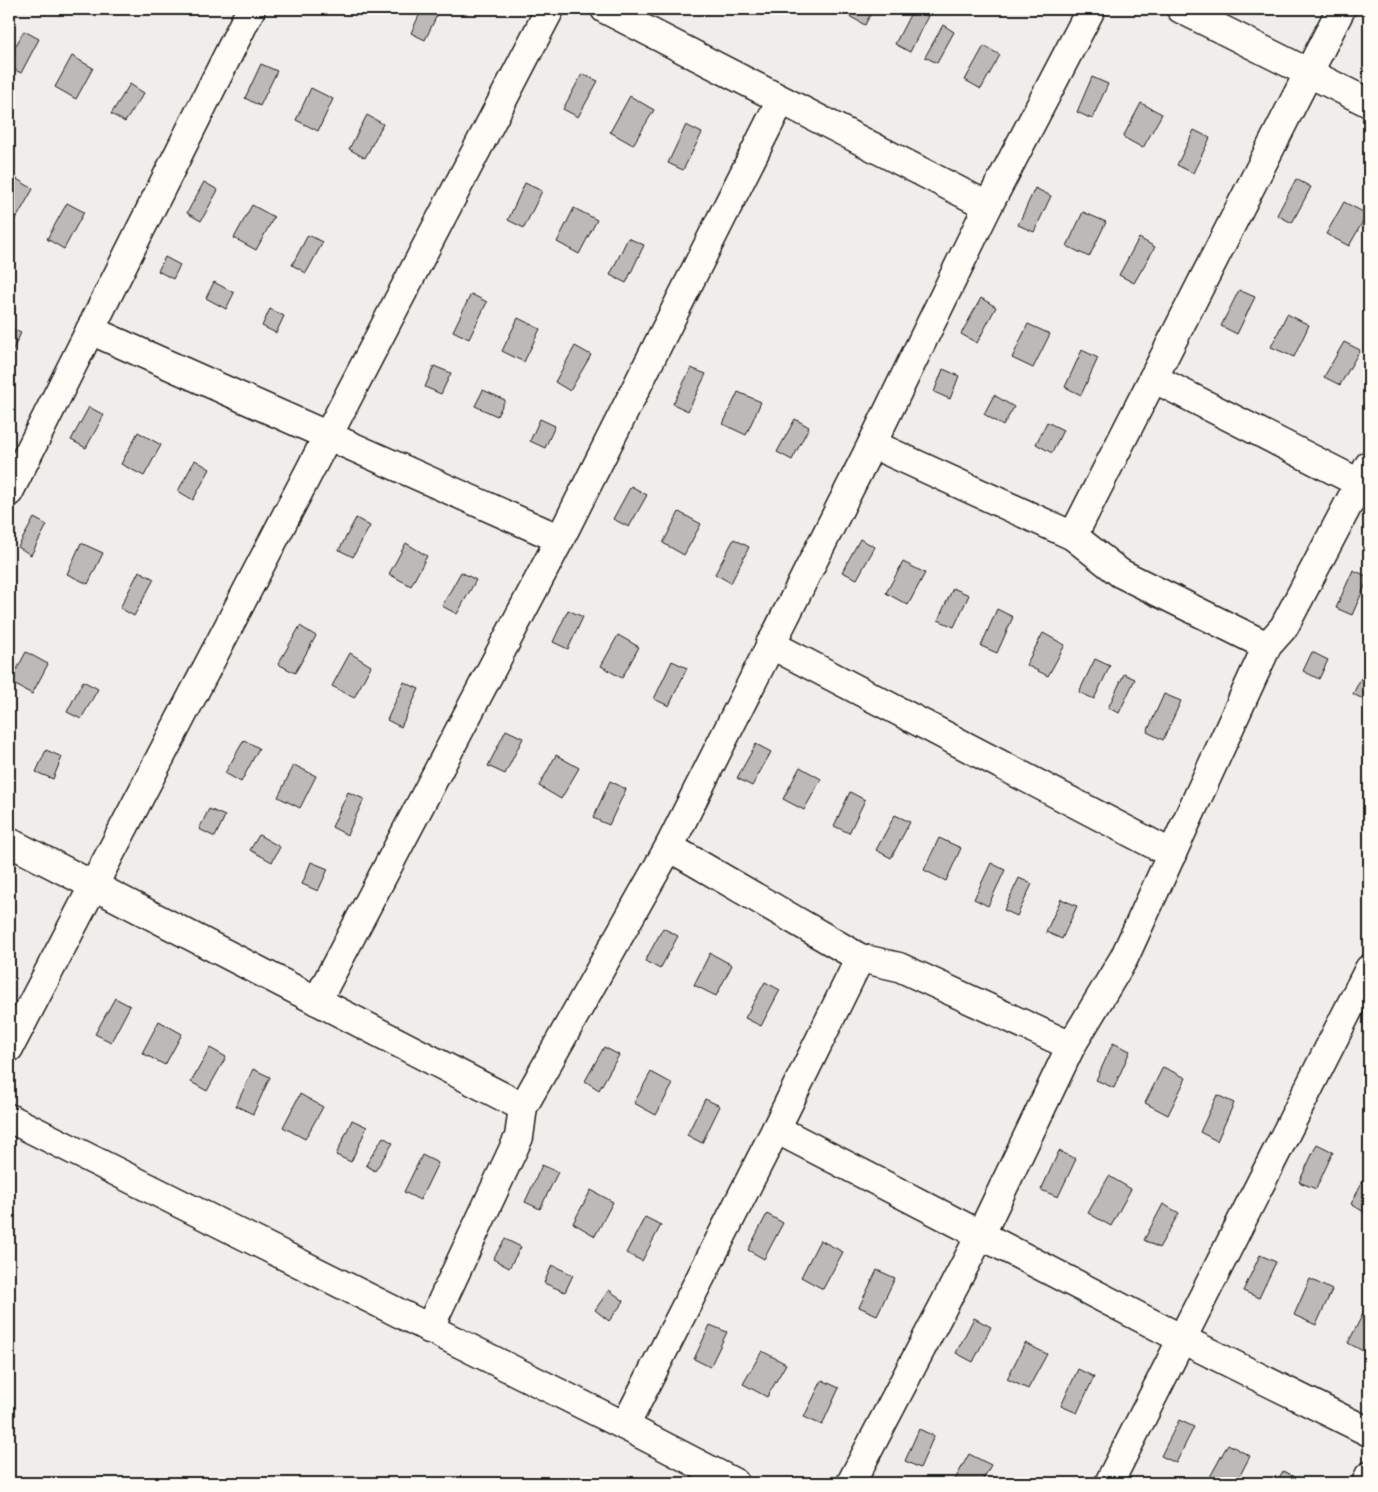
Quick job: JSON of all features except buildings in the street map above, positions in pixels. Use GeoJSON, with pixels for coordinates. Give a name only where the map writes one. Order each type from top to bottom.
{"type":"FeatureCollection","features":[{"type":"Feature","properties":{"kind":"street"},"geometry":{"type":"LineString","coordinates":[[9,492],[251,9]]}},
{"type":"Feature","properties":{"kind":"street"},"geometry":{"type":"LineString","coordinates":[[9,1048],[550,9]]}},
{"type":"Feature","properties":{"kind":"street"},"geometry":{"type":"LineString","coordinates":[[605,9],[988,206]]}},
{"type":"Feature","properties":{"kind":"street"},"geometry":{"type":"LineString","coordinates":[[429,1328],[519,1137],[523,1107],[669,847],[872,444],[988,206],[1091,9]]}},
{"type":"Feature","properties":{"kind":"street"},"geometry":{"type":"LineString","coordinates":[[1181,9],[1369,103]]}},
{"type":"Feature","properties":{"kind":"street"},"geometry":{"type":"LineString","coordinates":[[1073,536],[1341,9]]}},
{"type":"Feature","properties":{"kind":"street"},"geometry":{"type":"LineString","coordinates":[[317,1001],[560,539],[781,100]]}},
{"type":"Feature","properties":{"kind":"street"},"geometry":{"type":"LineString","coordinates":[[90,330],[560,539]]}},
{"type":"Feature","properties":{"kind":"street"},"geometry":{"type":"LineString","coordinates":[[851,1483],[981,1234],[1071,1046],[1124,958],[1267,646],[1284,628],[1366,479],[1153,378]]}},
{"type":"Feature","properties":{"kind":"street"},"geometry":{"type":"LineString","coordinates":[[872,444],[1073,536],[1120,573],[1267,646]]}},
{"type":"Feature","properties":{"kind":"street"},"geometry":{"type":"LineString","coordinates":[[770,644],[1172,854]]}},
{"type":"Feature","properties":{"kind":"street"},"geometry":{"type":"LineString","coordinates":[[9,842],[523,1107]]}},
{"type":"Feature","properties":{"kind":"street"},"geometry":{"type":"LineString","coordinates":[[669,847],[860,958],[898,966],[1071,1046]]}},
{"type":"Feature","properties":{"kind":"street"},"geometry":{"type":"LineString","coordinates":[[625,1426],[776,1129],[860,958]]}},
{"type":"Feature","properties":{"kind":"street"},"geometry":{"type":"LineString","coordinates":[[1108,1483],[1369,969]]}},
{"type":"Feature","properties":{"kind":"street"},"geometry":{"type":"LineString","coordinates":[[9,1118],[625,1426],[735,1483]]}},
{"type":"Feature","properties":{"kind":"street"},"geometry":{"type":"LineString","coordinates":[[776,1129],[1182,1339],[1369,1432]]}},
{"type":"Feature","properties":{"kind":"street"},"geometry":{"type":"LineString","coordinates":[[1366,1483],[1369,1476]]}}]}
